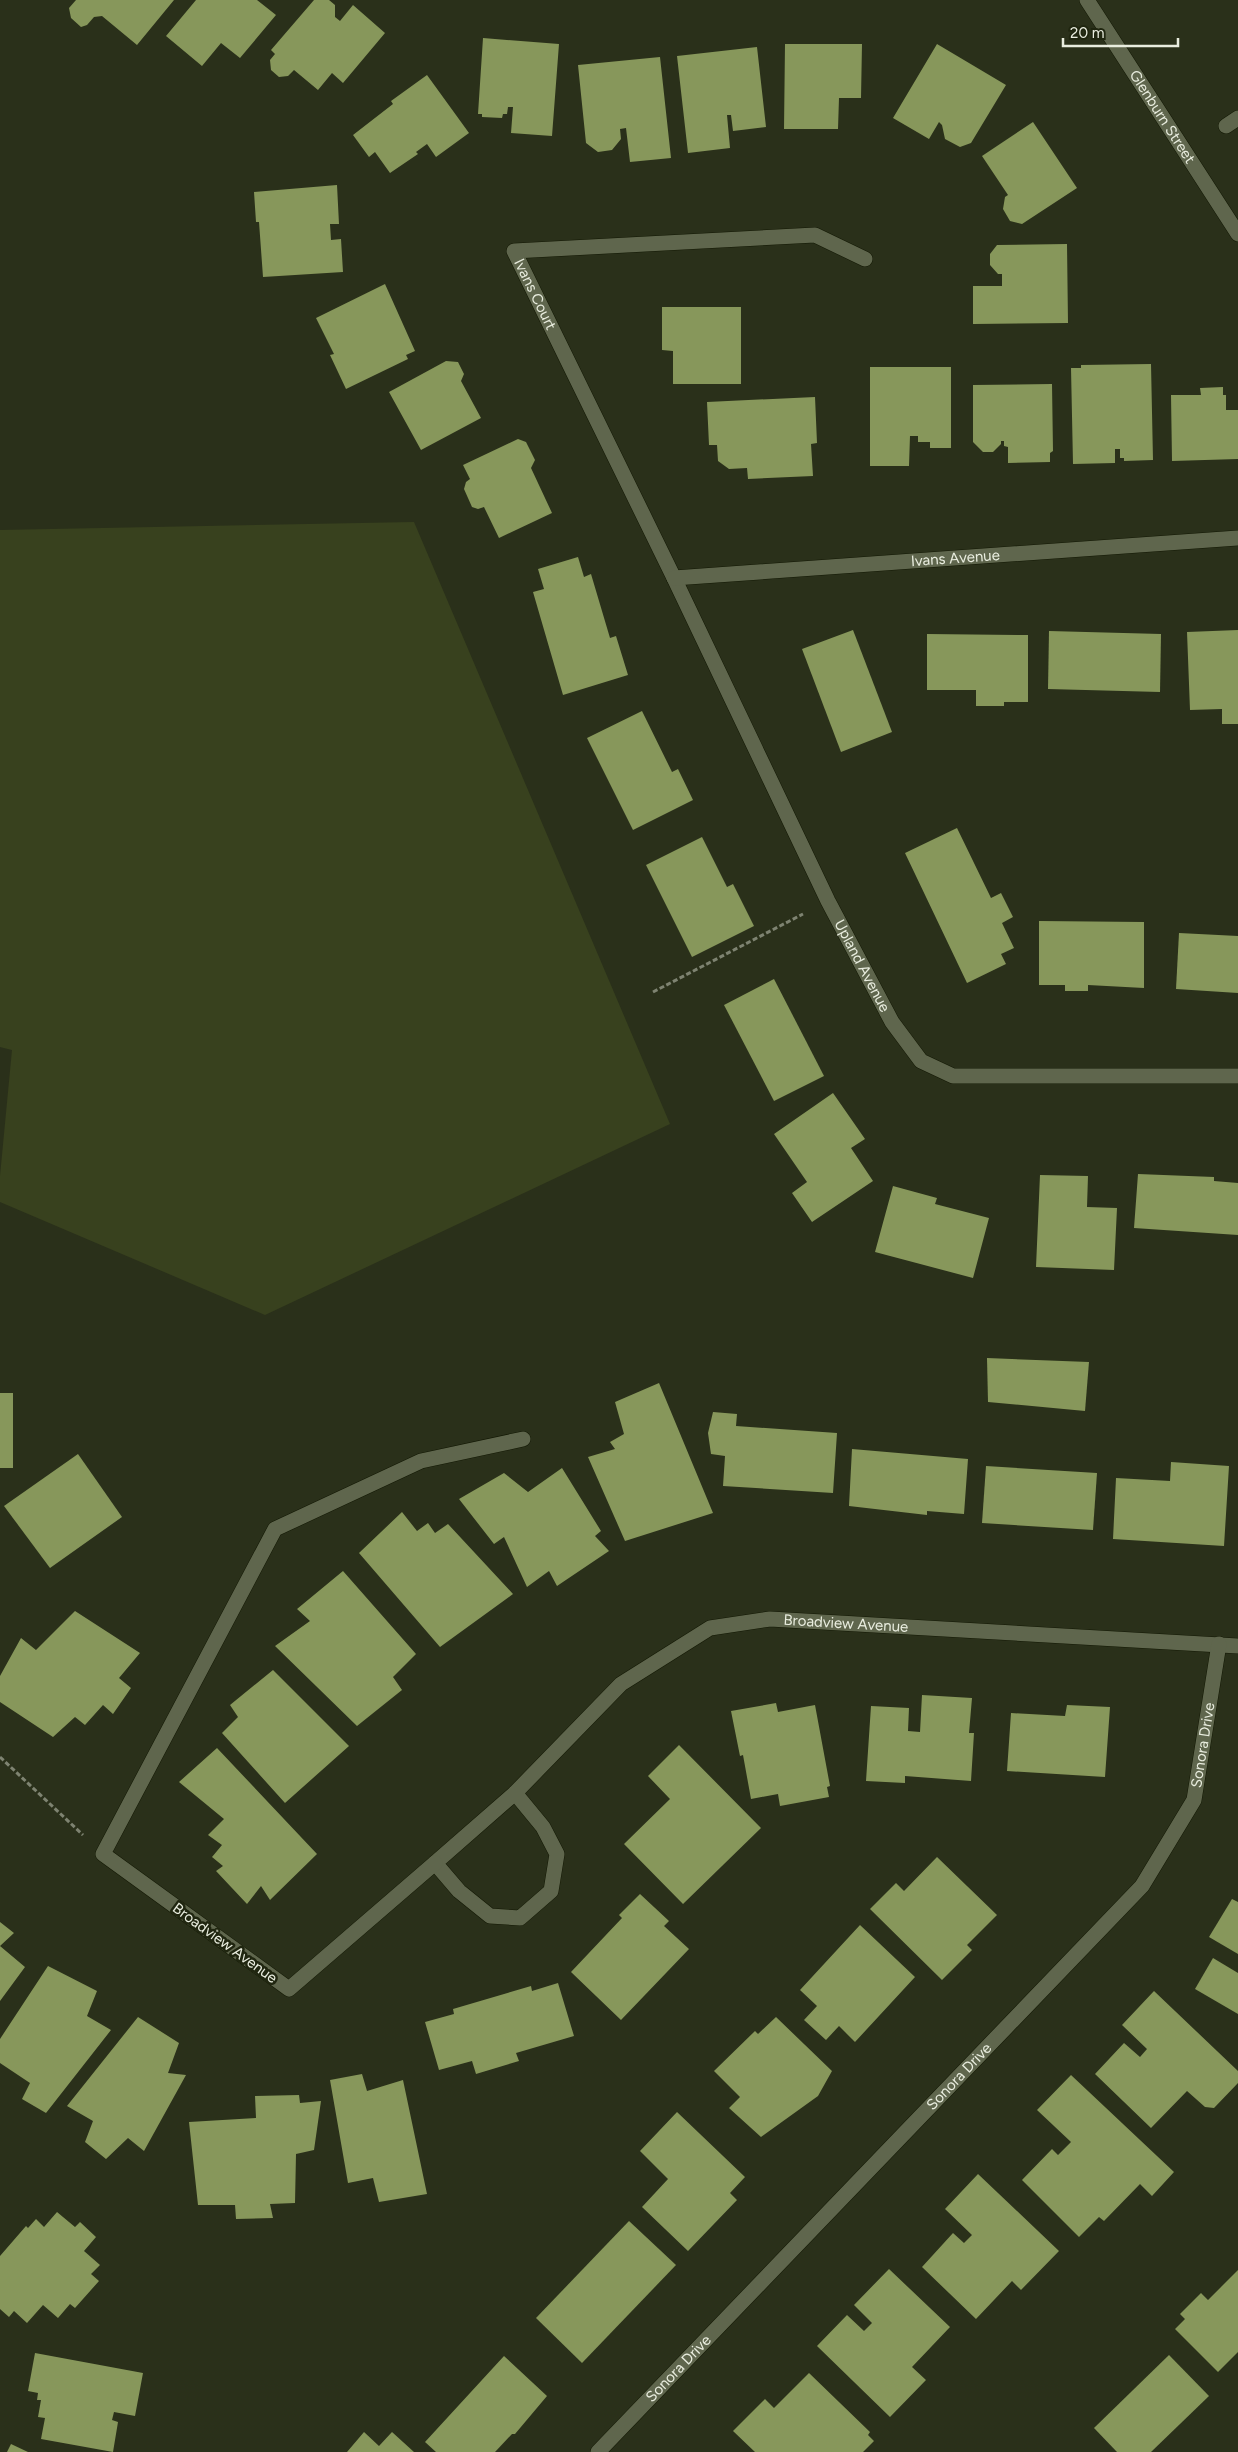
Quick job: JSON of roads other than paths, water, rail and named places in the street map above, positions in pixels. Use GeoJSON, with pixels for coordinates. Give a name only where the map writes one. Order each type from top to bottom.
{"type":"FeatureCollection","features":[{"type":"Feature","properties":{"kind":"street","name":"Glenburn Street"},"geometry":{"type":"LineString","coordinates":[[1087,0],[1238,234]]}},
{"type":"Feature","properties":{"kind":"street","name":"Ivans Court"},"geometry":{"type":"LineString","coordinates":[[674,578],[514,251],[815,235],[865,259]]}},
{"type":"Feature","properties":{"kind":"street","name":"Ivans Avenue"},"geometry":{"type":"LineString","coordinates":[[674,578],[1238,538]]}},
{"type":"Feature","properties":{"kind":"street","name":"Upland Avenue"},"geometry":{"type":"LineString","coordinates":[[674,578],[828,901],[892,1022],[921,1061],[953,1076],[1238,1076]]}},
{"type":"Feature","properties":{"kind":"street","name":"Broadview Avenue"},"geometry":{"type":"LineString","coordinates":[[523,1439],[421,1461],[276,1529],[103,1854],[289,1990],[515,1793],[621,1684],[710,1628],[770,1618],[1238,1646]]}},
{"type":"Feature","properties":{"kind":"street","name":"Sonora Drive"},"geometry":{"type":"LineString","coordinates":[[598,2452],[1142,1886],[1194,1800],[1219,1644]]}},
{"type":"Feature","properties":{"kind":"street"},"geometry":{"type":"LineString","coordinates":[[434,1863],[459,1892],[490,1916],[520,1918],[527,1912],[551,1891],[557,1854],[543,1827],[515,1793]]}}]}
